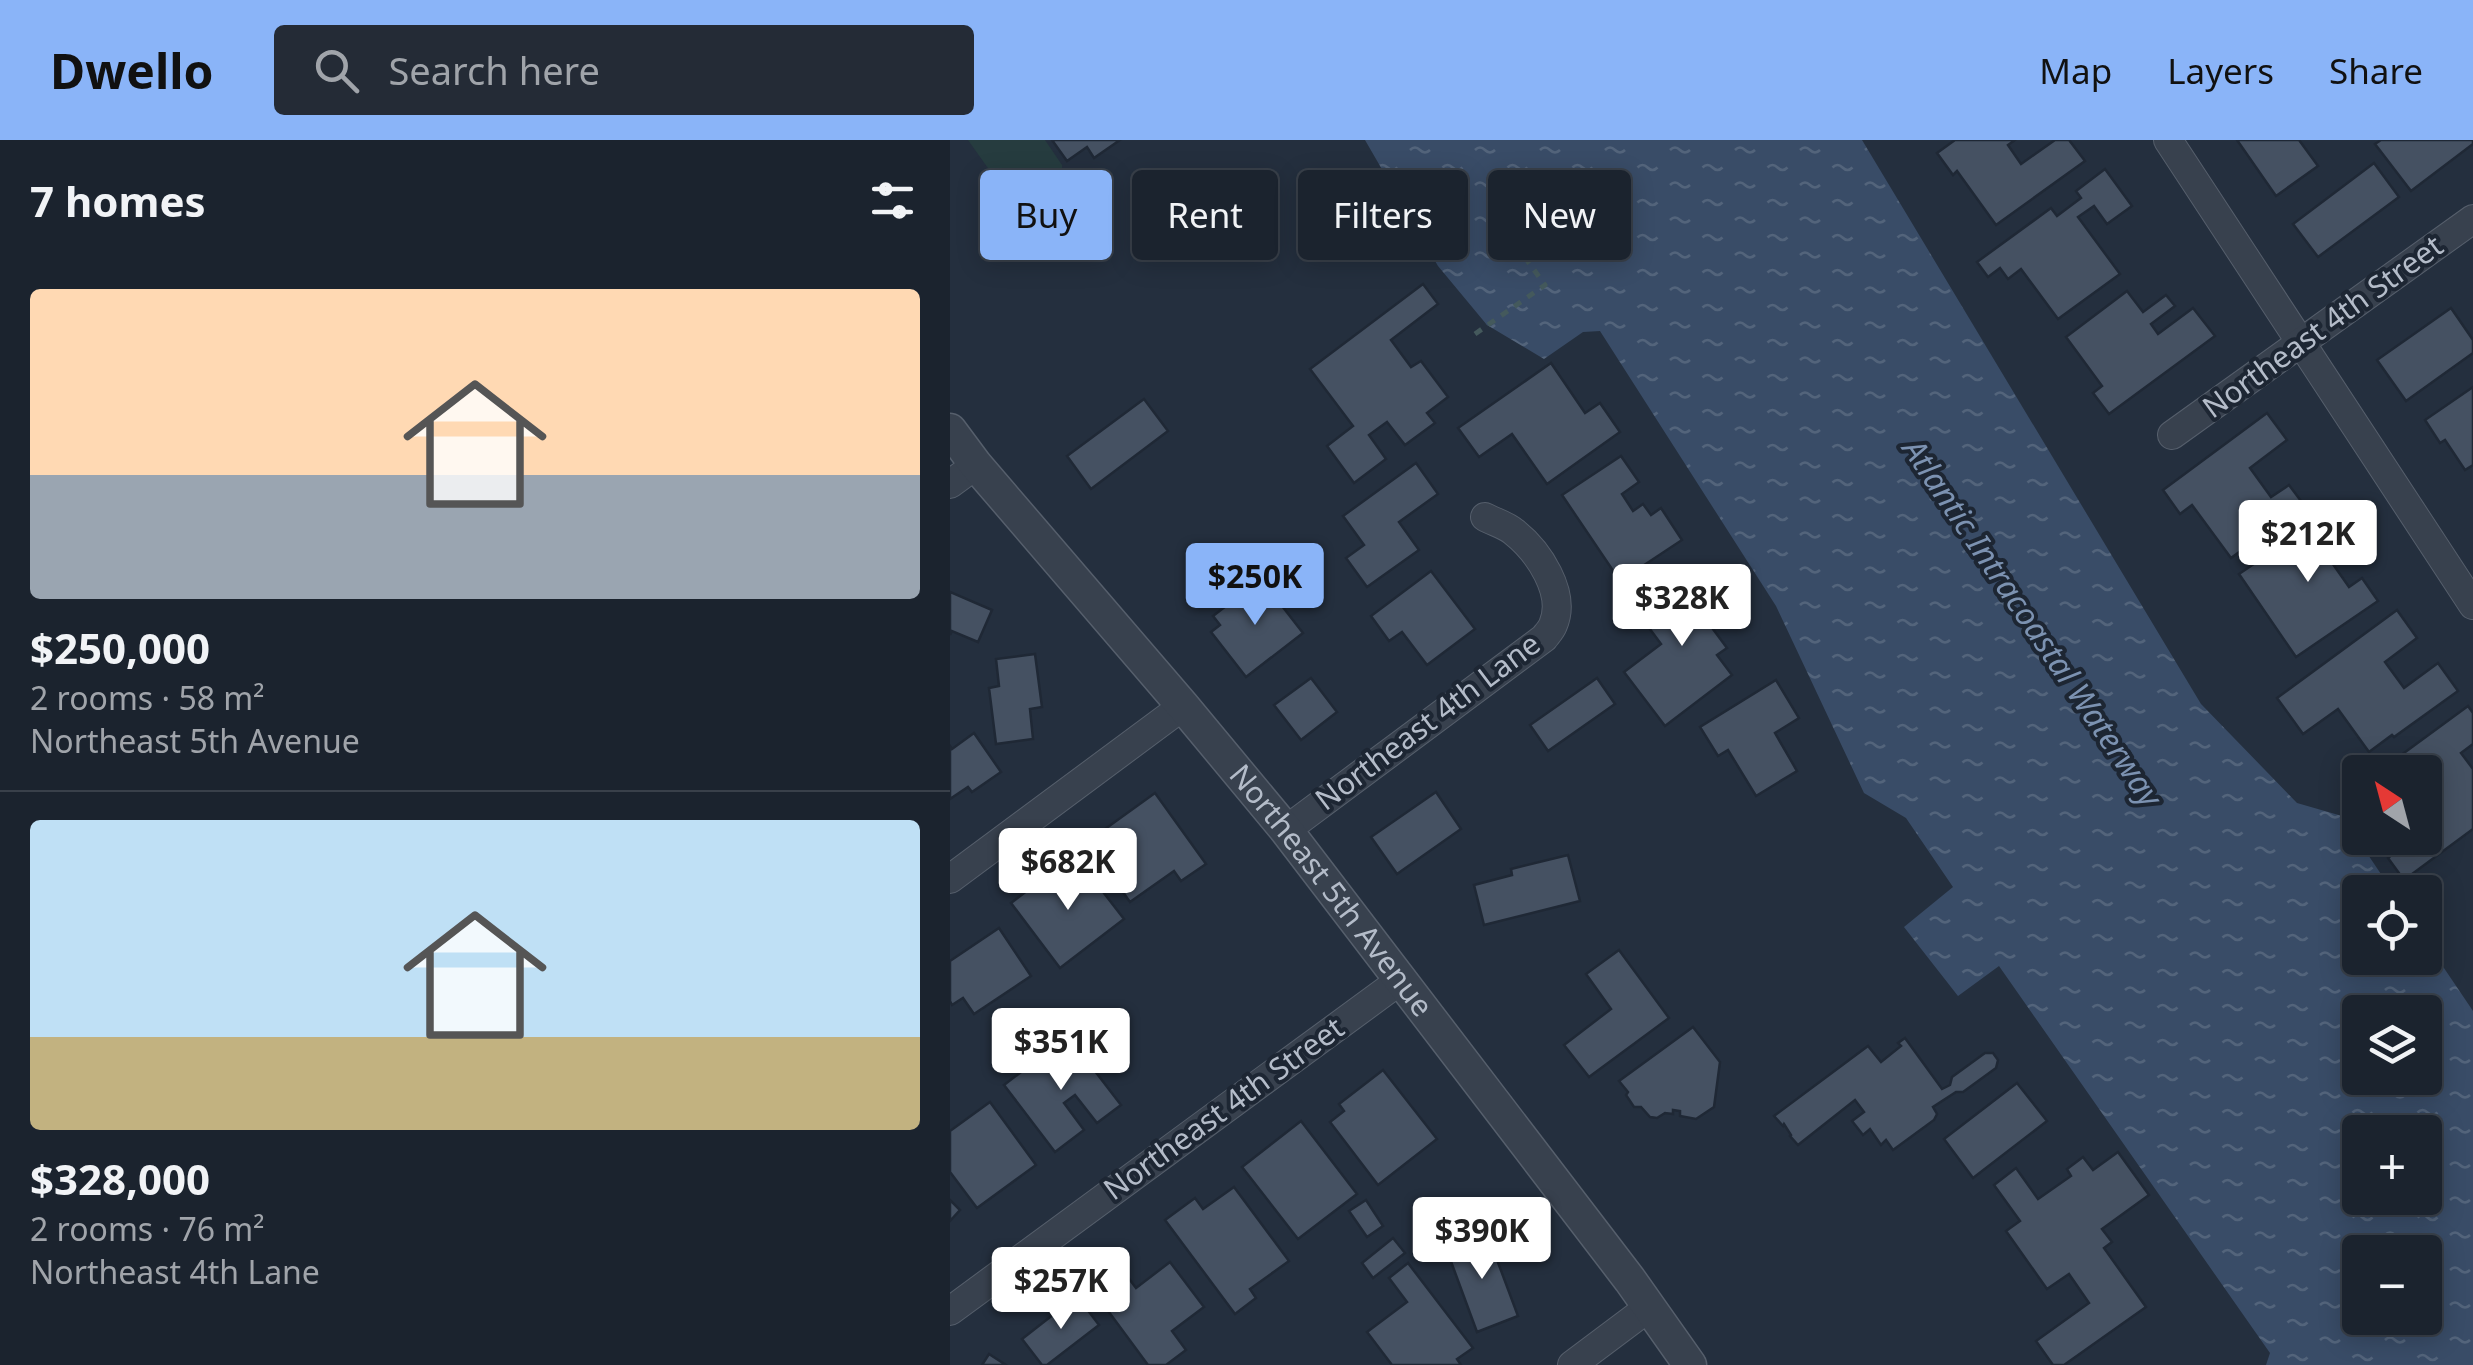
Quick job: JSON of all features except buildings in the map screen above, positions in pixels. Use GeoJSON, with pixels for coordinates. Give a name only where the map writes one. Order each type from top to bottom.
{"type":"FeatureCollection","features":[{"type":"Feature","properties":{"kind":"street"},"geometry":{"type":"LineString","coordinates":[[2168,140],[2473,605]]}},
{"type":"Feature","properties":{"kind":"street","name":"Northeast 4th Street"},"geometry":{"type":"LineString","coordinates":[[2172,435],[2473,219]]}},
{"type":"Feature","properties":{"kind":"street","name":"Northeast 5th Avenue"},"geometry":{"type":"LineString","coordinates":[[950,430],[963,474],[1183,706],[1286,830],[1630,1280],[1690,1365]]}},
{"type":"Feature","properties":{"kind":"street","name":"Northeast 4th Lane"},"geometry":{"type":"LineString","coordinates":[[1286,830],[1544,638],[1554,623],[1556,601],[1550,577],[1513,531],[1485,517]]}},
{"type":"Feature","properties":{"kind":"street"},"geometry":{"type":"LineString","coordinates":[[950,880],[1183,706]]}},
{"type":"Feature","properties":{"kind":"street","name":"Northeast 4th Street"},"geometry":{"type":"LineString","coordinates":[[950,1311],[1402,979]]}},
{"type":"Feature","properties":{"kind":"street"},"geometry":{"type":"LineString","coordinates":[[1572,1365],[1648,1308]]}},
{"type":"Feature","properties":{"kind":"path"},"geometry":{"type":"LineString","coordinates":[[1475,334],[1544,285],[1526,260]]}},
{"type":"Feature","properties":{"kind":"green space"},"geometry":{"type":"Polygon","coordinates":[[[968,140],[1045,140],[1062,165],[1062,170],[989,170],[968,140]]]}},
{"type":"Feature","properties":{"kind":"water","name":"Atlantic Intracoastal Waterway"},"geometry":{"type":"Polygon","coordinates":[[[1365,140],[1862,140],[2201,704],[2297,803],[2342,816],[2342,855],[2368,855],[2382,875],[2342,875],[2342,975],[2442,975],[2442,965],[2473,1011],[2473,1365],[2266,1365],[2270,1353],[1999,966],[1958,996],[1904,927],[1953,887],[1906,818],[1864,793],[1776,606],[1600,331],[1583,332],[1544,359],[1487,325],[1435,260],[1468,260],[1468,170],[1382,170],[1365,140]]]}}]}
